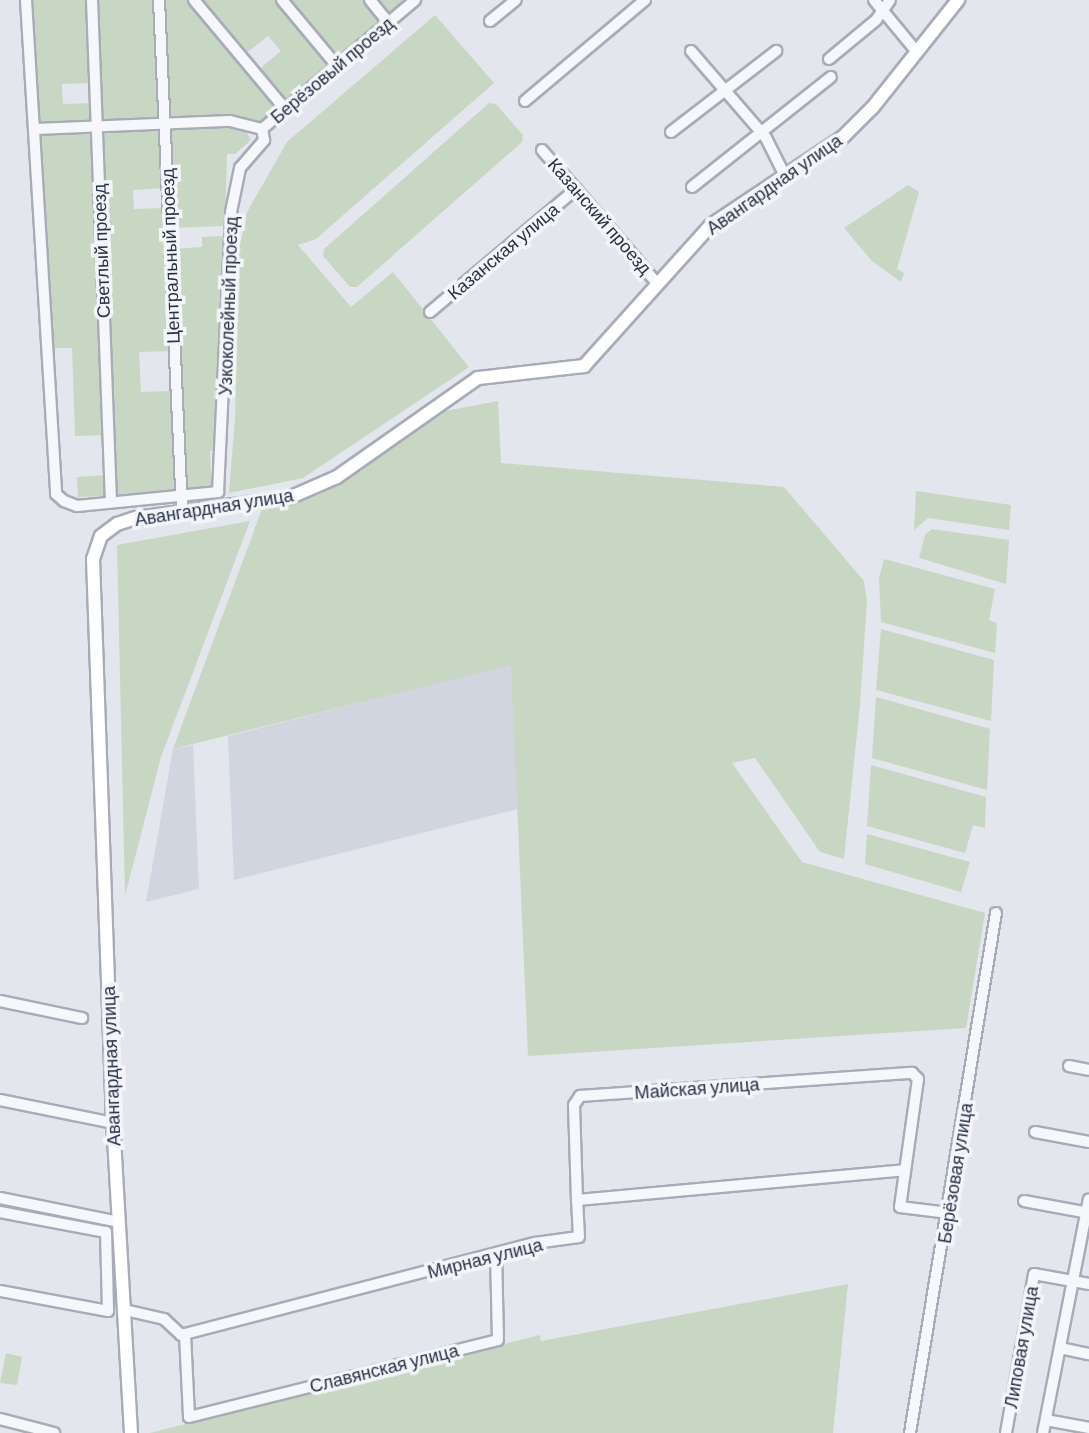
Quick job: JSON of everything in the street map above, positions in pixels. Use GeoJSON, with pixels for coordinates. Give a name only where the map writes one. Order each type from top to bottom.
{"type":"FeatureCollection","features":[{"type":"Feature","properties":{"kind":"main road","name":"Авангардная улица"},"geometry":{"type":"LineString","coordinates":[[131,1433],[113,1123],[93,559],[101,536],[117,524],[182,511],[291,497],[337,477],[478,378],[584,366],[711,225],[843,137],[958,0]]}},
{"type":"Feature","properties":{"kind":"street"},"geometry":{"type":"LineString","coordinates":[[26,0],[36,129],[56,494],[64,501],[77,506],[179,497]]}},
{"type":"Feature","properties":{"kind":"street","name":"Светлый проезд"},"geometry":{"type":"LineString","coordinates":[[92,0],[111,502]]}},
{"type":"Feature","properties":{"kind":"street","name":"Центральный проезд"},"geometry":{"type":"LineString","coordinates":[[159,0],[179,497],[182,511]]}},
{"type":"Feature","properties":{"kind":"street"},"geometry":{"type":"LineString","coordinates":[[194,0],[285,109]]}},
{"type":"Feature","properties":{"kind":"street"},"geometry":{"type":"LineString","coordinates":[[282,0],[337,66]]}},
{"type":"Feature","properties":{"kind":"street"},"geometry":{"type":"LineString","coordinates":[[370,0],[388,22]]}},
{"type":"Feature","properties":{"kind":"street","name":"Берёзовый проезд"},"geometry":{"type":"LineString","coordinates":[[36,129],[230,121],[262,129],[415,0]]}},
{"type":"Feature","properties":{"kind":"street"},"geometry":{"type":"LineString","coordinates":[[490,21],[516,0]]}},
{"type":"Feature","properties":{"kind":"street"},"geometry":{"type":"LineString","coordinates":[[525,101],[645,0]]}},
{"type":"Feature","properties":{"kind":"street"},"geometry":{"type":"LineString","coordinates":[[874,0],[916,51]]}},
{"type":"Feature","properties":{"kind":"street"},"geometry":{"type":"LineString","coordinates":[[830,59],[876,20],[890,0]]}},
{"type":"Feature","properties":{"kind":"street"},"geometry":{"type":"LineString","coordinates":[[691,51],[761,132],[785,176]]}},
{"type":"Feature","properties":{"kind":"street"},"geometry":{"type":"LineString","coordinates":[[671,132],[776,51]]}},
{"type":"Feature","properties":{"kind":"street"},"geometry":{"type":"LineString","coordinates":[[692,187],[831,77]]}},
{"type":"Feature","properties":{"kind":"street","name":"Узкоколейный проезд"},"geometry":{"type":"LineString","coordinates":[[179,497],[218,492],[231,212],[240,169],[264,140],[262,129]]}},
{"type":"Feature","properties":{"kind":"street","name":"Казанский проезд"},"geometry":{"type":"LineString","coordinates":[[542,149],[657,283]]}},
{"type":"Feature","properties":{"kind":"street","name":"Казанская улица"},"geometry":{"type":"LineString","coordinates":[[430,312],[576,189]]}},
{"type":"Feature","properties":{"kind":"street","name":"Берёзовая улица"},"geometry":{"type":"LineString","coordinates":[[910,1433],[996,913]]}},
{"type":"Feature","properties":{"kind":"street"},"geometry":{"type":"LineString","coordinates":[[0,1001],[82,1018]]}},
{"type":"Feature","properties":{"kind":"street"},"geometry":{"type":"LineString","coordinates":[[1069,1066],[1089,1070]]}},
{"type":"Feature","properties":{"kind":"street","name":"Майская улица"},"geometry":{"type":"LineString","coordinates":[[577,1200],[574,1105],[580,1096],[912,1073],[918,1079],[905,1170]]}},
{"type":"Feature","properties":{"kind":"street"},"geometry":{"type":"LineString","coordinates":[[0,1100],[113,1123]]}},
{"type":"Feature","properties":{"kind":"street"},"geometry":{"type":"LineString","coordinates":[[1035,1132],[1089,1142]]}},
{"type":"Feature","properties":{"kind":"street"},"geometry":{"type":"LineString","coordinates":[[577,1200],[905,1170],[900,1207],[948,1213]]}},
{"type":"Feature","properties":{"kind":"street"},"geometry":{"type":"LineString","coordinates":[[0,1198],[119,1222]]}},
{"type":"Feature","properties":{"kind":"street"},"geometry":{"type":"LineString","coordinates":[[1043,1433],[1089,1199]]}},
{"type":"Feature","properties":{"kind":"street","name":"Мирная улица"},"geometry":{"type":"LineString","coordinates":[[185,1334],[535,1243],[579,1237],[577,1200]]}},
{"type":"Feature","properties":{"kind":"street"},"geometry":{"type":"LineString","coordinates":[[1024,1201],[1088,1212]]}},
{"type":"Feature","properties":{"kind":"street"},"geometry":{"type":"LineString","coordinates":[[0,1212],[106,1232],[108,1311],[0,1291]]}},
{"type":"Feature","properties":{"kind":"street","name":"Славянская улица"},"geometry":{"type":"LineString","coordinates":[[185,1334],[189,1418],[498,1340],[496,1255]]}},
{"type":"Feature","properties":{"kind":"street","name":"Липовая улица"},"geometry":{"type":"LineString","coordinates":[[1006,1433],[1034,1274],[1089,1284]]}},
{"type":"Feature","properties":{"kind":"street"},"geometry":{"type":"LineString","coordinates":[[125,1310],[146,1311],[185,1334]]}},
{"type":"Feature","properties":{"kind":"street"},"geometry":{"type":"LineString","coordinates":[[1059,1348],[1089,1354]]}},
{"type":"Feature","properties":{"kind":"street"},"geometry":{"type":"LineString","coordinates":[[0,1419],[54,1433]]}},
{"type":"Feature","properties":{"kind":"street"},"geometry":{"type":"LineString","coordinates":[[1046,1420],[1089,1428]]}},
{"type":"Feature","properties":{"kind":"shaded area"},"geometry":{"type":"Polygon","coordinates":[[[512,664],[518,809],[234,880],[228,736],[512,664]]]}},
{"type":"Feature","properties":{"kind":"shaded area"},"geometry":{"type":"Polygon","coordinates":[[[193,745],[199,889],[146,902],[173,749],[193,745]]]}},
{"type":"Feature","properties":{"kind":"green space"},"geometry":{"type":"Polygon","coordinates":[[[29,0],[89,0],[92,83],[62,84],[62,92],[63,104],[93,103],[94,123],[42,125],[38,121],[29,0]]]}},
{"type":"Feature","properties":{"kind":"green space"},"geometry":{"type":"Polygon","coordinates":[[[95,0],[156,0],[161,121],[100,123],[95,0]]]}},
{"type":"Feature","properties":{"kind":"green space"},"geometry":{"type":"Polygon","coordinates":[[[162,0],[191,0],[279,106],[255,125],[235,118],[167,120],[162,0]]]}},
{"type":"Feature","properties":{"kind":"green space"},"geometry":{"type":"Polygon","coordinates":[[[198,0],[278,0],[330,63],[283,102],[257,71],[281,51],[268,36],[244,55],[198,0]]]}},
{"type":"Feature","properties":{"kind":"green space"},"geometry":{"type":"Polygon","coordinates":[[[286,0],[366,0],[382,20],[335,59],[286,0]]]}},
{"type":"Feature","properties":{"kind":"green space"},"geometry":{"type":"Polygon","coordinates":[[[374,0],[405,0],[387,16],[374,0]]]}},
{"type":"Feature","properties":{"kind":"green space"},"geometry":{"type":"Polygon","coordinates":[[[435,15],[494,83],[316,239],[298,245],[351,307],[393,272],[469,367],[303,478],[229,493],[235,420],[239,250],[247,212],[287,142],[435,15]]]}},
{"type":"Feature","properties":{"kind":"green space"},"geometry":{"type":"Polygon","coordinates":[[[489,103],[496,104],[523,135],[522,142],[357,287],[350,287],[323,256],[324,249],[489,103]]]}},
{"type":"Feature","properties":{"kind":"green space"},"geometry":{"type":"Polygon","coordinates":[[[228,124],[243,127],[251,140],[235,154],[227,154],[225,226],[171,228],[167,132],[172,126],[228,124]]]}},
{"type":"Feature","properties":{"kind":"green space"},"geometry":{"type":"Polygon","coordinates":[[[161,127],[163,188],[133,190],[134,209],[164,208],[170,351],[139,352],[141,392],[171,391],[175,493],[114,495],[100,129],[161,127]]]}},
{"type":"Feature","properties":{"kind":"green space"},"geometry":{"type":"Polygon","coordinates":[[[94,129],[106,435],[75,436],[72,348],[51,348],[39,135],[94,129]]]}},
{"type":"Feature","properties":{"kind":"green space"},"geometry":{"type":"Polygon","coordinates":[[[908,185],[919,192],[897,269],[904,273],[901,282],[872,261],[844,228],[908,185]]]}},
{"type":"Feature","properties":{"kind":"green space"},"geometry":{"type":"Polygon","coordinates":[[[225,236],[216,451],[210,451],[212,492],[181,493],[172,249],[202,247],[202,237],[225,236]]]}},
{"type":"Feature","properties":{"kind":"green space"},"geometry":{"type":"Polygon","coordinates":[[[498,401],[501,463],[784,487],[864,581],[867,602],[860,704],[844,859],[820,852],[755,758],[732,763],[802,862],[985,913],[966,1028],[528,1056],[511,665],[173,749],[262,509],[317,495],[445,411],[498,401]]]}},
{"type":"Feature","properties":{"kind":"green space"},"geometry":{"type":"Polygon","coordinates":[[[107,475],[108,496],[78,497],[77,477],[107,475]]]}},
{"type":"Feature","properties":{"kind":"green space"},"geometry":{"type":"Polygon","coordinates":[[[916,491],[1011,505],[1009,530],[928,518],[914,530],[916,491]]]}},
{"type":"Feature","properties":{"kind":"green space"},"geometry":{"type":"Polygon","coordinates":[[[250,521],[161,757],[125,896],[117,545],[250,521]]]}},
{"type":"Feature","properties":{"kind":"green space"},"geometry":{"type":"Polygon","coordinates":[[[932,529],[1009,540],[1006,584],[919,558],[925,535],[932,529]]]}},
{"type":"Feature","properties":{"kind":"green space"},"geometry":{"type":"Polygon","coordinates":[[[884,559],[995,589],[989,620],[997,623],[995,653],[881,622],[879,578],[884,559]]]}},
{"type":"Feature","properties":{"kind":"green space"},"geometry":{"type":"Polygon","coordinates":[[[881,629],[994,660],[991,721],[876,690],[881,629]]]}},
{"type":"Feature","properties":{"kind":"green space"},"geometry":{"type":"Polygon","coordinates":[[[876,697],[990,729],[987,790],[872,758],[876,697]]]}},
{"type":"Feature","properties":{"kind":"green space"},"geometry":{"type":"Polygon","coordinates":[[[871,765],[986,797],[985,828],[973,825],[965,853],[867,826],[871,765]]]}},
{"type":"Feature","properties":{"kind":"green space"},"geometry":{"type":"Polygon","coordinates":[[[867,834],[970,862],[961,892],[865,864],[867,834]]]}},
{"type":"Feature","properties":{"kind":"green space"},"geometry":{"type":"Polygon","coordinates":[[[848,1284],[833,1433],[150,1433],[540,1335],[541,1341],[848,1284]]]}},
{"type":"Feature","properties":{"kind":"green space"},"geometry":{"type":"Polygon","coordinates":[[[6,1353],[22,1357],[17,1385],[0,1383],[6,1353]]]}}]}
